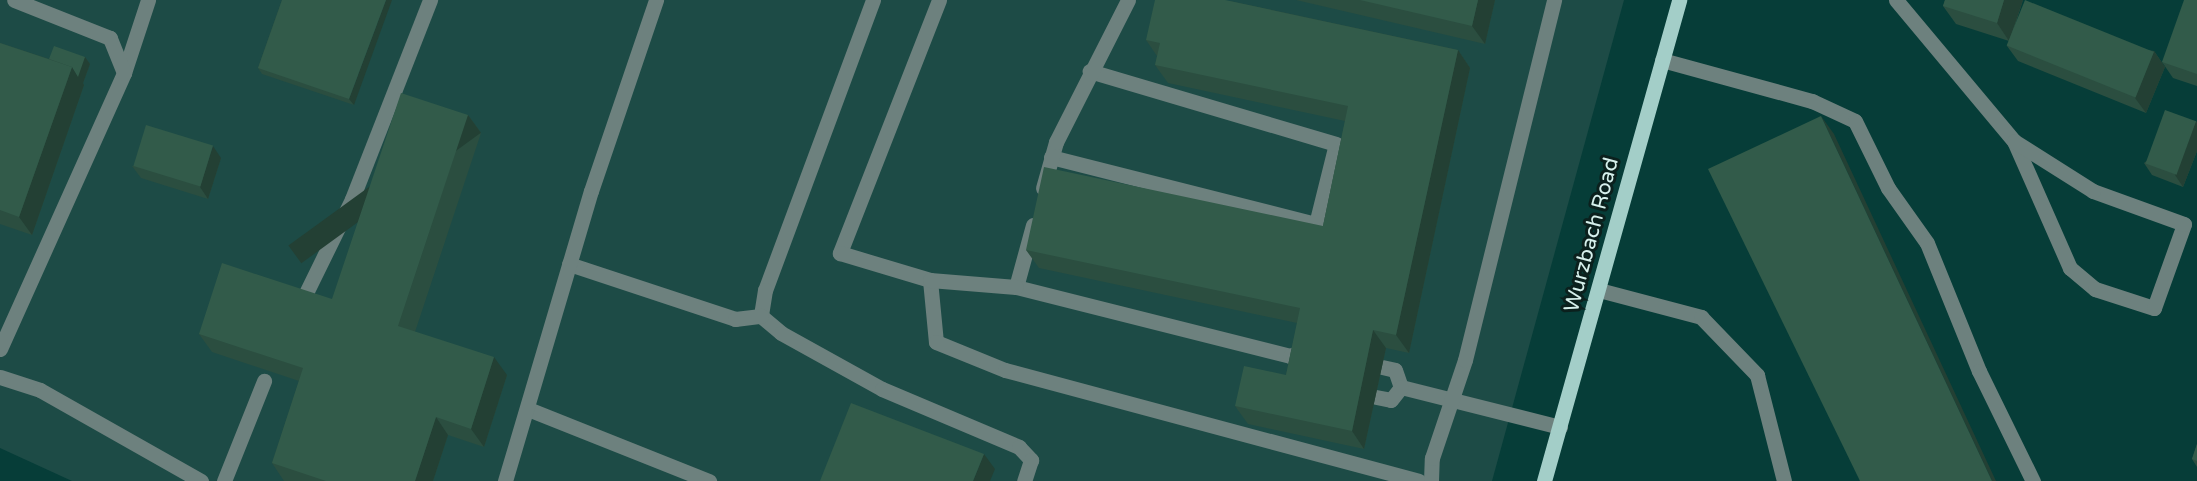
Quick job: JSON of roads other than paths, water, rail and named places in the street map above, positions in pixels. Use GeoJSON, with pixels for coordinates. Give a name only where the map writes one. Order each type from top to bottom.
{"type":"FeatureCollection","features":[{"type":"Feature","properties":{"kind":"main road","name":"Wurzbach Road"},"geometry":{"type":"LineString","coordinates":[[1544,481],[1679,0]]}},
{"type":"Feature","properties":{"kind":"lane"},"geometry":{"type":"LineString","coordinates":[[14,0],[110,38],[124,73]]}},
{"type":"Feature","properties":{"kind":"lane"},"geometry":{"type":"LineString","coordinates":[[0,349],[124,73],[148,0]]}},
{"type":"Feature","properties":{"kind":"lane"},"geometry":{"type":"LineString","coordinates":[[306,293],[352,199],[430,0]]}},
{"type":"Feature","properties":{"kind":"lane"},"geometry":{"type":"LineString","coordinates":[[505,481],[569,264],[656,0]]}},
{"type":"Feature","properties":{"kind":"lane"},"geometry":{"type":"LineString","coordinates":[[761,316],[765,290],[873,0]]}},
{"type":"Feature","properties":{"kind":"lane"},"geometry":{"type":"LineString","coordinates":[[939,0],[840,253],[930,280],[1016,287],[1290,356],[1308,348]]}},
{"type":"Feature","properties":{"kind":"lane"},"geometry":{"type":"LineString","coordinates":[[1016,287],[1051,157],[1090,71],[1128,0]]}},
{"type":"Feature","properties":{"kind":"lane"},"geometry":{"type":"LineString","coordinates":[[1431,481],[1431,458],[1465,360],[1554,0]]}},
{"type":"Feature","properties":{"kind":"lane"},"geometry":{"type":"LineString","coordinates":[[1896,0],[1910,7],[2014,141],[2070,268],[2095,289],[2154,308],[2184,224],[2093,191],[2014,141]]}},
{"type":"Feature","properties":{"kind":"lane"},"geometry":{"type":"LineString","coordinates":[[1662,60],[1812,101],[1855,121],[1888,188],[1928,243],[1979,372],[2033,481]]}},
{"type":"Feature","properties":{"kind":"lane"},"geometry":{"type":"LineString","coordinates":[[1051,157],[1316,224],[1335,144],[1090,71]]}},
{"type":"Feature","properties":{"kind":"lane"},"geometry":{"type":"LineString","coordinates":[[569,264],[735,319],[761,316],[781,333],[882,389],[1019,447],[1031,460],[1024,481]]}},
{"type":"Feature","properties":{"kind":"lane"},"geometry":{"type":"LineString","coordinates":[[930,280],[936,342],[1005,370],[1418,481]]}},
{"type":"Feature","properties":{"kind":"lane"},"geometry":{"type":"LineString","coordinates":[[1599,291],[1701,317],[1757,375],[1785,481]]}},
{"type":"Feature","properties":{"kind":"lane"},"geometry":{"type":"LineString","coordinates":[[1290,356],[1298,371]]}},
{"type":"Feature","properties":{"kind":"lane"},"geometry":{"type":"LineString","coordinates":[[1382,367],[1395,370],[1401,387]]}},
{"type":"Feature","properties":{"kind":"lane"},"geometry":{"type":"LineString","coordinates":[[0,377],[40,390],[201,481]]}},
{"type":"Feature","properties":{"kind":"lane"},"geometry":{"type":"LineString","coordinates":[[224,481],[264,381]]}},
{"type":"Feature","properties":{"kind":"lane"},"geometry":{"type":"LineString","coordinates":[[1401,387],[1560,427]]}},
{"type":"Feature","properties":{"kind":"lane"},"geometry":{"type":"LineString","coordinates":[[1376,397],[1391,400],[1401,387]]}},
{"type":"Feature","properties":{"kind":"lane"},"geometry":{"type":"LineString","coordinates":[[528,409],[709,481]]}}]}
